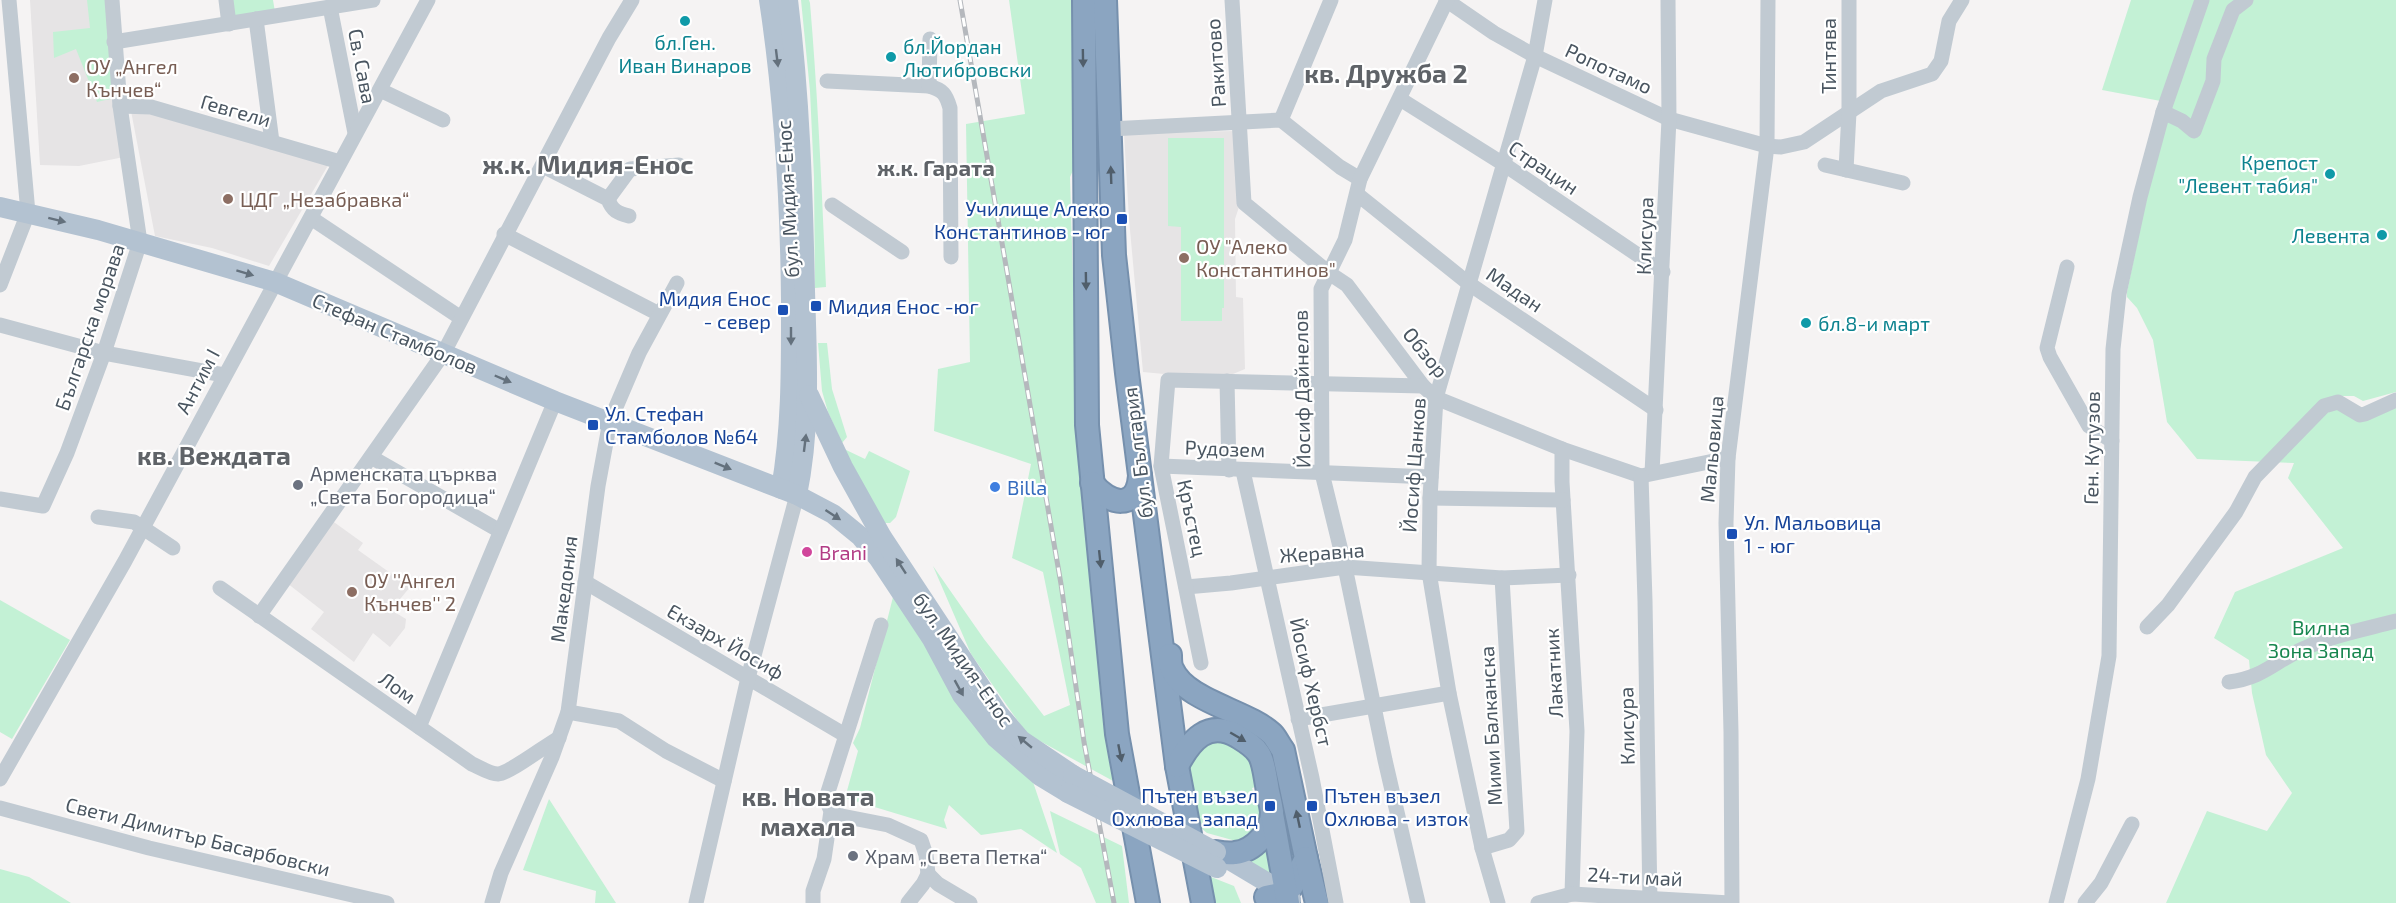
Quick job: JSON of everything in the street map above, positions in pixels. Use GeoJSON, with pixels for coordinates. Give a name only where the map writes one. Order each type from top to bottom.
{"type":"FeatureCollection","features":[{"type":"Feature","properties":{"kind":"highway"},"geometry":{"type":"LineString","coordinates":[[1083,0],[1087,425],[1117,734],[1148,903]]}},
{"type":"Feature","properties":{"kind":"highway","name":"бул. България"},"geometry":{"type":"LineString","coordinates":[[1105,0],[1114,255],[1149,560],[1177,766],[1203,903]]}},
{"type":"Feature","properties":{"kind":"highway"},"geometry":{"type":"LineString","coordinates":[[1092,483],[1108,499],[1124,501],[1132,498],[1136,493],[1140,476]]}},
{"type":"Feature","properties":{"kind":"highway"},"geometry":{"type":"LineString","coordinates":[[1096,522],[1101,514],[1111,508],[1124,507],[1138,511],[1145,517]]}},
{"type":"Feature","properties":{"kind":"highway"},"geometry":{"type":"LineString","coordinates":[[1149,560],[1160,600],[1172,668],[1180,681],[1201,696],[1250,720],[1272,734],[1283,750],[1317,903]]}},
{"type":"Feature","properties":{"kind":"highway"},"geometry":{"type":"LineString","coordinates":[[1177,766],[1187,748],[1197,738],[1215,729],[1230,732],[1246,741],[1259,754],[1272,813],[1269,825],[1263,836],[1243,851],[1217,860]]}},
{"type":"Feature","properties":{"kind":"highway"},"geometry":{"type":"LineString","coordinates":[[1270,801],[1282,900]]}},
{"type":"Feature","properties":{"kind":"highway"},"geometry":{"type":"LineString","coordinates":[[1282,900],[1306,858]]}},
{"type":"Feature","properties":{"kind":"main road","name":"бул. Мидия-Енос"},"geometry":{"type":"LineString","coordinates":[[769,0],[782,103],[790,241],[789,492]]}},
{"type":"Feature","properties":{"kind":"main road","name":"бул. Мидия-Енос"},"geometry":{"type":"LineString","coordinates":[[788,0],[797,71],[803,180],[807,392],[806,432],[789,492]]}},
{"type":"Feature","properties":{"kind":"main road","name":"Стефан Стамболов"},"geometry":{"type":"LineString","coordinates":[[0,207],[140,242],[275,282],[555,401],[789,492]]}},
{"type":"Feature","properties":{"kind":"main road","name":"бул. Мидия-Енос"},"geometry":{"type":"LineString","coordinates":[[807,392],[843,467],[882,537],[998,713],[1022,740],[1070,784]]}},
{"type":"Feature","properties":{"kind":"main road","name":"бул. Мидия-Енос"},"geometry":{"type":"LineString","coordinates":[[789,492],[833,514],[860,536],[879,559],[932,639],[963,695],[996,738],[1040,776],[1070,784],[1217,860],[1282,900]]}},
{"type":"Feature","properties":{"kind":"street"},"geometry":{"type":"LineString","coordinates":[[0,285],[28,213],[9,0]]}},
{"type":"Feature","properties":{"kind":"street","name":"Българска морава"},"geometry":{"type":"LineString","coordinates":[[0,499],[43,507],[67,453],[104,353],[140,242],[120,106],[112,0]]}},
{"type":"Feature","properties":{"kind":"street"},"geometry":{"type":"LineString","coordinates":[[226,0],[229,24]]}},
{"type":"Feature","properties":{"kind":"street"},"geometry":{"type":"LineString","coordinates":[[274,0],[277,16]]}},
{"type":"Feature","properties":{"kind":"street"},"geometry":{"type":"LineString","coordinates":[[114,42],[373,0]]}},
{"type":"Feature","properties":{"kind":"street"},"geometry":{"type":"LineString","coordinates":[[259,616],[442,354],[609,38],[632,0]]}},
{"type":"Feature","properties":{"kind":"street","name":"Ракитово"},"geometry":{"type":"LineString","coordinates":[[1232,0],[1240,123]]}},
{"type":"Feature","properties":{"kind":"street"},"geometry":{"type":"LineString","coordinates":[[1281,120],[1331,0]]}},
{"type":"Feature","properties":{"kind":"street","name":"Ропотамо"},"geometry":{"type":"LineString","coordinates":[[1446,0],[1494,33],[1534,56],[1669,120],[1767,146],[1781,147],[1804,142],[1881,91],[1932,74],[1941,60],[1949,21],[1962,0]]}},
{"type":"Feature","properties":{"kind":"street","name":"Йосиф Дайнелов"},"geometry":{"type":"LineString","coordinates":[[1418,903],[1373,707],[1345,567],[1322,473],[1322,289],[1345,240],[1360,179],[1446,0]]}},
{"type":"Feature","properties":{"kind":"street","name":"Йосиф Цанков"},"geometry":{"type":"LineString","coordinates":[[1498,903],[1482,848],[1449,693],[1429,572],[1431,477],[1436,398],[1534,56],[1545,0]]}},
{"type":"Feature","properties":{"kind":"street","name":"Клисура"},"geometry":{"type":"LineString","coordinates":[[1650,900],[1646,474],[1656,410],[1663,272],[1669,120],[1668,0]]}},
{"type":"Feature","properties":{"kind":"street","name":"Мальовица"},"geometry":{"type":"LineString","coordinates":[[1731,903],[1731,732],[1726,523],[1728,458],[1767,146],[1768,0]]}},
{"type":"Feature","properties":{"kind":"street","name":"Тинтява"},"geometry":{"type":"LineString","coordinates":[[1846,170],[1849,111],[1849,0]]}},
{"type":"Feature","properties":{"kind":"street","name":"Ген. Кутузов"},"geometry":{"type":"LineString","coordinates":[[2056,903],[2088,779],[2109,656],[2114,349],[2119,294],[2140,197],[2163,112],[2202,0]]}},
{"type":"Feature","properties":{"kind":"street"},"geometry":{"type":"LineString","coordinates":[[2163,112],[2182,121],[2194,132],[2213,81],[2214,58],[2233,10],[2246,0]]}},
{"type":"Feature","properties":{"kind":"street","name":"Антим I"},"geometry":{"type":"LineString","coordinates":[[0,779],[143,528],[380,90],[422,1]]}},
{"type":"Feature","properties":{"kind":"street","name":"Св. Сава"},"geometry":{"type":"LineString","coordinates":[[330,7],[355,133]]}},
{"type":"Feature","properties":{"kind":"street"},"geometry":{"type":"LineString","coordinates":[[256,19],[273,142]]}},
{"type":"Feature","properties":{"kind":"street"},"geometry":{"type":"LineString","coordinates":[[930,39],[935,88]]}},
{"type":"Feature","properties":{"kind":"street"},"geometry":{"type":"LineString","coordinates":[[827,81],[935,88],[947,96],[950,108],[951,257]]}},
{"type":"Feature","properties":{"kind":"street"},"geometry":{"type":"LineString","coordinates":[[380,90],[444,120]]}},
{"type":"Feature","properties":{"kind":"street","name":"Страцин"},"geometry":{"type":"LineString","coordinates":[[1400,99],[1504,165],[1663,272]]}},
{"type":"Feature","properties":{"kind":"street","name":"Гевгели"},"geometry":{"type":"LineString","coordinates":[[120,106],[151,107],[340,162]]}},
{"type":"Feature","properties":{"kind":"street"},"geometry":{"type":"LineString","coordinates":[[1110,129],[1281,120],[1340,167],[1360,179]]}},
{"type":"Feature","properties":{"kind":"street","name":"Обзор"},"geometry":{"type":"LineString","coordinates":[[1240,123],[1244,202],[1351,289],[1423,386],[1436,398],[1562,450],[1646,474],[1728,458]]}},
{"type":"Feature","properties":{"kind":"street"},"geometry":{"type":"LineString","coordinates":[[608,199],[630,169],[679,165]]}},
{"type":"Feature","properties":{"kind":"street"},"geometry":{"type":"LineString","coordinates":[[1825,165],[1903,183]]}},
{"type":"Feature","properties":{"kind":"street"},"geometry":{"type":"LineString","coordinates":[[543,166],[608,199],[611,207],[618,213],[629,216]]}},
{"type":"Feature","properties":{"kind":"street","name":"Мадан"},"geometry":{"type":"LineString","coordinates":[[1357,194],[1468,283],[1656,410]]}},
{"type":"Feature","properties":{"kind":"street"},"geometry":{"type":"LineString","coordinates":[[832,206],[902,252]]}},
{"type":"Feature","properties":{"kind":"street"},"geometry":{"type":"LineString","coordinates":[[311,218],[461,318]]}},
{"type":"Feature","properties":{"kind":"street"},"geometry":{"type":"LineString","coordinates":[[504,234],[659,314]]}},
{"type":"Feature","properties":{"kind":"street"},"geometry":{"type":"LineString","coordinates":[[2067,267],[2047,348],[2089,426],[2112,441]]}},
{"type":"Feature","properties":{"kind":"street","name":"Македония"},"geometry":{"type":"LineString","coordinates":[[492,903],[501,873],[568,712],[598,486],[610,421],[659,314],[677,283]]}},
{"type":"Feature","properties":{"kind":"street"},"geometry":{"type":"LineString","coordinates":[[0,325],[104,353],[224,375]]}},
{"type":"Feature","properties":{"kind":"street","name":"Кръстец"},"geometry":{"type":"LineString","coordinates":[[1201,663],[1161,466],[1168,380],[1227,381]]}},
{"type":"Feature","properties":{"kind":"street"},"geometry":{"type":"LineString","coordinates":[[1227,381],[1423,386]]}},
{"type":"Feature","properties":{"kind":"street","name":"Йосиф Хербст"},"geometry":{"type":"LineString","coordinates":[[1227,381],[1236,471],[1267,577],[1312,778],[1336,903]]}},
{"type":"Feature","properties":{"kind":"street"},"geometry":{"type":"LineString","coordinates":[[2147,627],[2169,605],[2236,513],[2255,477],[2324,406],[2338,402],[2360,415],[2396,400]]}},
{"type":"Feature","properties":{"kind":"street"},"geometry":{"type":"LineString","coordinates":[[419,727],[555,401]]}},
{"type":"Feature","properties":{"kind":"street","name":"Лакатник"},"geometry":{"type":"LineString","coordinates":[[1562,450],[1577,731],[1572,894]]}},
{"type":"Feature","properties":{"kind":"street"},"geometry":{"type":"LineString","coordinates":[[371,457],[500,531]]}},
{"type":"Feature","properties":{"kind":"street","name":"Рудозем"},"geometry":{"type":"LineString","coordinates":[[1161,466],[1236,471],[1431,477]]}},
{"type":"Feature","properties":{"kind":"street","name":"бул. Мидия-Енос"},"geometry":{"type":"LineString","coordinates":[[696,903],[789,492]]}},
{"type":"Feature","properties":{"kind":"street"},"geometry":{"type":"LineString","coordinates":[[1430,498],[1563,501]]}},
{"type":"Feature","properties":{"kind":"street"},"geometry":{"type":"LineString","coordinates":[[98,517],[134,522],[173,548]]}},
{"type":"Feature","properties":{"kind":"street","name":"Жеравна"},"geometry":{"type":"LineString","coordinates":[[1186,587],[1345,567],[1502,578],[1569,575]]}},
{"type":"Feature","properties":{"kind":"street","name":"Мими Балканска"},"geometry":{"type":"LineString","coordinates":[[1482,848],[1509,840],[1517,831],[1502,578]]}},
{"type":"Feature","properties":{"kind":"street","name":"Екзарх Йосиф"},"geometry":{"type":"LineString","coordinates":[[585,582],[845,735]]}},
{"type":"Feature","properties":{"kind":"street","name":"Лом"},"geometry":{"type":"LineString","coordinates":[[220,588],[472,764],[498,774],[512,769],[559,738]]}},
{"type":"Feature","properties":{"kind":"street"},"geometry":{"type":"LineString","coordinates":[[2229,682],[2243,681],[2264,673],[2288,656],[2316,643],[2396,621]]}},
{"type":"Feature","properties":{"kind":"street"},"geometry":{"type":"LineString","coordinates":[[811,899],[824,859],[831,811],[827,802],[828,792],[881,625]]}},
{"type":"Feature","properties":{"kind":"street"},"geometry":{"type":"LineString","coordinates":[[1298,719],[1449,693]]}},
{"type":"Feature","properties":{"kind":"street"},"geometry":{"type":"LineString","coordinates":[[568,712],[619,721],[666,751],[724,781]]}},
{"type":"Feature","properties":{"kind":"street","name":"Свети Димитър Басарбовски"},"geometry":{"type":"LineString","coordinates":[[0,808],[149,848],[387,903]]}},
{"type":"Feature","properties":{"kind":"street"},"geometry":{"type":"LineString","coordinates":[[831,811],[842,816],[888,825],[921,840],[926,855],[928,874],[908,903]]}},
{"type":"Feature","properties":{"kind":"street"},"geometry":{"type":"LineString","coordinates":[[2088,902],[2101,883],[2132,824]]}},
{"type":"Feature","properties":{"kind":"street"},"geometry":{"type":"LineString","coordinates":[[928,874],[938,884],[970,903]]}},
{"type":"Feature","properties":{"kind":"street","name":"24-ти май"},"geometry":{"type":"LineString","coordinates":[[1538,903],[1572,894],[1731,903]]}},
{"type":"Feature","properties":{"kind":"shaded area","name":"ОУ „Ангел Кънчев“"},"geometry":{"type":"Polygon","coordinates":[[[30,0],[106,0],[124,157],[79,166],[40,165],[30,0]]]}},
{"type":"Feature","properties":{"kind":"shaded area","name":"ЦДГ „Незабравка“"},"geometry":{"type":"Polygon","coordinates":[[[149,110],[330,162],[269,266],[212,248],[155,236],[131,111],[149,110]]]}},
{"type":"Feature","properties":{"kind":"shaded area","name":"ОУ \"Алеко Константинов\""},"geometry":{"type":"Polygon","coordinates":[[[1235,131],[1240,204],[1235,219],[1236,297],[1243,298],[1245,369],[1233,374],[1143,372],[1129,219],[1124,133],[1235,131]]]}},
{"type":"Feature","properties":{"kind":"shaded area","name":"ОУ ''Ангел Кънчев'' 2"},"geometry":{"type":"Polygon","coordinates":[[[331,520],[363,543],[358,550],[410,587],[391,610],[406,619],[405,628],[390,647],[373,633],[354,662],[311,629],[324,612],[287,583],[331,520]]]}},
{"type":"Feature","properties":{"kind":"green space"},"geometry":{"type":"Polygon","coordinates":[[[87,0],[106,0],[114,98],[97,102],[76,49],[54,58],[53,32],[90,28],[87,0]]]}},
{"type":"Feature","properties":{"kind":"green space"},"geometry":{"type":"Polygon","coordinates":[[[231,0],[273,0],[275,12],[234,19],[231,0]]]}},
{"type":"Feature","properties":{"kind":"green space"},"geometry":{"type":"Polygon","coordinates":[[[801,0],[809,0],[810,3],[821,180],[826,287],[815,288],[814,177],[810,91],[801,0]]]}},
{"type":"Feature","properties":{"kind":"green space"},"geometry":{"type":"Polygon","coordinates":[[[1009,0],[1074,0],[1075,166],[1070,177],[1076,386],[1115,782],[1027,734],[971,654],[933,566],[984,639],[1044,716],[1070,705],[1043,572],[1012,558],[1031,464],[934,431],[938,369],[970,362],[966,124],[1025,114],[1009,0]]]}},
{"type":"Feature","properties":{"kind":"green space","name":"Вилна Зона Запад"},"geometry":{"type":"Polygon","coordinates":[[[2131,0],[2396,0],[2396,392],[2363,401],[2354,396],[2341,396],[2327,413],[2340,406],[2365,420],[2396,407],[2396,903],[2166,903],[2207,811],[2267,831],[2292,793],[2266,755],[2252,693],[2249,660],[2214,638],[2235,592],[2343,548],[2288,478],[2294,463],[2197,459],[2167,422],[2153,340],[2137,308],[2127,297],[2166,102],[2102,90],[2131,0]]]}},
{"type":"Feature","properties":{"kind":"green space"},"geometry":{"type":"Polygon","coordinates":[[[1168,138],[1224,138],[1224,308],[1222,308],[1222,321],[1181,321],[1181,227],[1168,226],[1168,138]]]}},
{"type":"Feature","properties":{"kind":"green space"},"geometry":{"type":"Polygon","coordinates":[[[818,343],[827,343],[832,389],[847,437],[842,443],[828,412],[822,391],[818,343]]]}},
{"type":"Feature","properties":{"kind":"green space"},"geometry":{"type":"Polygon","coordinates":[[[844,449],[865,459],[869,451],[910,471],[896,517],[890,523],[883,523],[844,449]]]}},
{"type":"Feature","properties":{"kind":"green space"},"geometry":{"type":"Polygon","coordinates":[[[894,593],[1033,782],[1057,853],[1021,829],[981,835],[949,805],[944,820],[947,829],[845,798],[858,751],[853,743],[860,728],[894,593]]]}},
{"type":"Feature","properties":{"kind":"green space"},"geometry":{"type":"Polygon","coordinates":[[[0,600],[70,640],[12,739],[0,732],[0,600]]]}},
{"type":"Feature","properties":{"kind":"green space"},"geometry":{"type":"Polygon","coordinates":[[[1212,738],[1223,739],[1253,759],[1259,786],[1252,788],[1253,791],[1259,790],[1260,822],[1252,832],[1236,841],[1207,833],[1195,823],[1187,772],[1192,755],[1212,738]]]}},
{"type":"Feature","properties":{"kind":"green space"},"geometry":{"type":"Polygon","coordinates":[[[549,799],[616,903],[595,903],[596,891],[523,870],[549,799]]]}},
{"type":"Feature","properties":{"kind":"green space"},"geometry":{"type":"Polygon","coordinates":[[[1050,811],[1122,846],[1129,903],[1096,903],[1081,868],[1060,854],[1050,811]]]}},
{"type":"Feature","properties":{"kind":"green space"},"geometry":{"type":"Polygon","coordinates":[[[1267,838],[1275,878],[1239,857],[1267,838]]]}},
{"type":"Feature","properties":{"kind":"green space"},"geometry":{"type":"Polygon","coordinates":[[[0,869],[29,877],[71,903],[0,903],[0,869]]]}},
{"type":"Feature","properties":{"kind":"green space"},"geometry":{"type":"Polygon","coordinates":[[[1206,875],[1234,886],[1241,903],[1211,903],[1206,875]]]}},
{"type":"Feature","properties":{"kind":"railway"},"geometry":{"type":"LineString","coordinates":[[960,0],[1061,584],[1084,742],[1114,903]]}},
{"type":"Feature","properties":{"kind":"place","name":"бл.Ген. Иван Винаров"},"geometry":{"type":"Point","coordinates":[685,21]}},
{"type":"Feature","properties":{"kind":"place","name":"бл.Йордан Лютибровски"},"geometry":{"type":"Point","coordinates":[891,57]}},
{"type":"Feature","properties":{"kind":"place","name":"ОУ „Ангел Кънчев“"},"geometry":{"type":"Point","coordinates":[74,78]}},
{"type":"Feature","properties":{"kind":"place","name":"Крепост \"Левент табия\""},"geometry":{"type":"Point","coordinates":[2330,174]}},
{"type":"Feature","properties":{"kind":"place","name":"ЦДГ „Незабравка“"},"geometry":{"type":"Point","coordinates":[228,199]}},
{"type":"Feature","properties":{"kind":"place","name":"Училище Алеко Константинов - юг"},"geometry":{"type":"Point","coordinates":[1122,219]}},
{"type":"Feature","properties":{"kind":"place","name":"Левента"},"geometry":{"type":"Point","coordinates":[2382,235]}},
{"type":"Feature","properties":{"kind":"place","name":"ОУ \"Алеко Константинов\""},"geometry":{"type":"Point","coordinates":[1184,258]}},
{"type":"Feature","properties":{"kind":"place","name":"Мидия Енос -юг"},"geometry":{"type":"Point","coordinates":[816,306]}},
{"type":"Feature","properties":{"kind":"place","name":"Мидия Енос - север"},"geometry":{"type":"Point","coordinates":[783,310]}},
{"type":"Feature","properties":{"kind":"place","name":"бл.8-и март"},"geometry":{"type":"Point","coordinates":[1806,323]}},
{"type":"Feature","properties":{"kind":"place","name":"Ул. Стефан Стамболов №64"},"geometry":{"type":"Point","coordinates":[593,425]}},
{"type":"Feature","properties":{"kind":"place","name":"Арменската църква „Света Богородица“"},"geometry":{"type":"Point","coordinates":[298,485]}},
{"type":"Feature","properties":{"kind":"place","name":"Billa"},"geometry":{"type":"Point","coordinates":[995,487]}},
{"type":"Feature","properties":{"kind":"place","name":"Ул. Мальовица 1 - юг"},"geometry":{"type":"Point","coordinates":[1732,534]}},
{"type":"Feature","properties":{"kind":"place","name":"Brani"},"geometry":{"type":"Point","coordinates":[807,552]}},
{"type":"Feature","properties":{"kind":"place","name":"ОУ ''Ангел Кънчев'' 2"},"geometry":{"type":"Point","coordinates":[352,592]}},
{"type":"Feature","properties":{"kind":"place","name":"Пътен възел Охлюва - запад"},"geometry":{"type":"Point","coordinates":[1270,806]}},
{"type":"Feature","properties":{"kind":"place","name":"Пътен възел Охлюва - изток"},"geometry":{"type":"Point","coordinates":[1312,806]}},
{"type":"Feature","properties":{"kind":"place","name":"Храм „Света Петка“"},"geometry":{"type":"Point","coordinates":[853,856]}},
{"type":"Feature","properties":{"kind":"district","name":"кв. Дружба 2"},"geometry":{"type":"Point","coordinates":[1386,72]}},
{"type":"Feature","properties":{"kind":"district","name":"ж.к. Мидия-Енос"},"geometry":{"type":"Point","coordinates":[588,163]}},
{"type":"Feature","properties":{"kind":"district","name":"ж.к. Гарата"},"geometry":{"type":"Point","coordinates":[936,167]}},
{"type":"Feature","properties":{"kind":"district","name":"кв. Веждата"},"geometry":{"type":"Point","coordinates":[214,454]}},
{"type":"Feature","properties":{"kind":"district","name":"кв. Новата махала"},"geometry":{"type":"Point","coordinates":[808,810]}}]}
